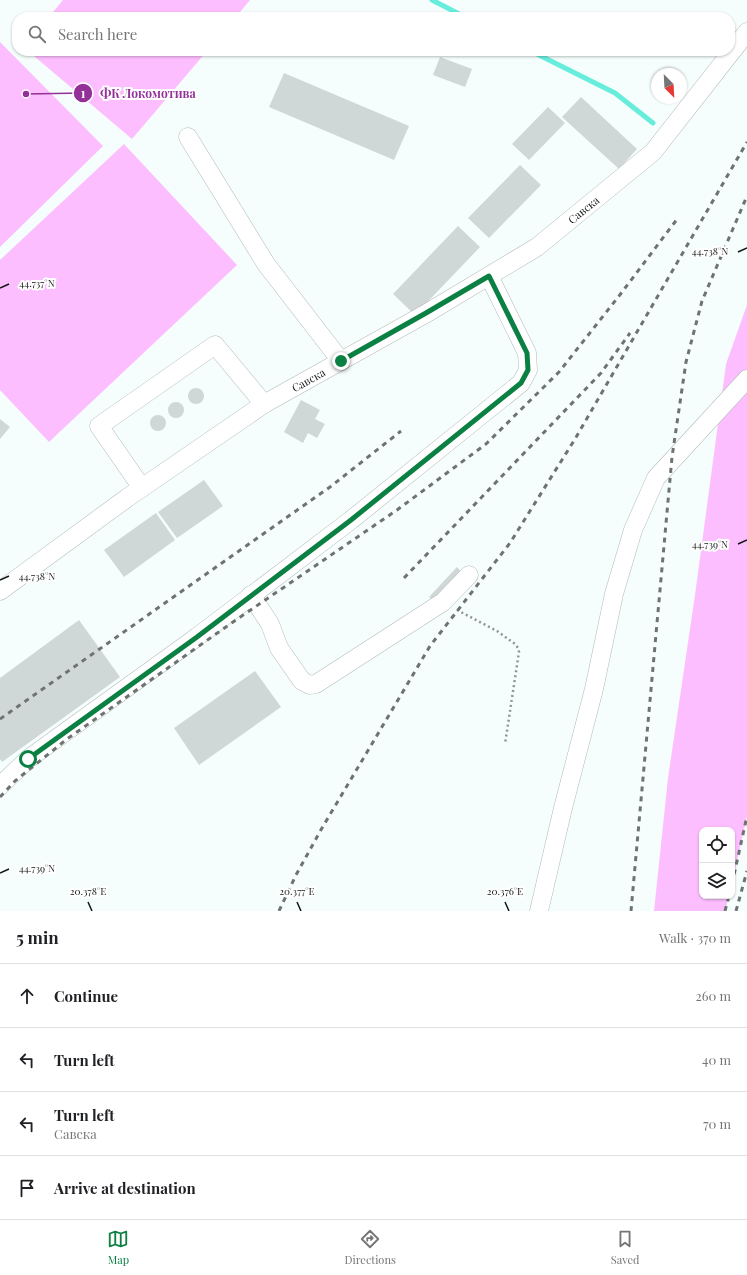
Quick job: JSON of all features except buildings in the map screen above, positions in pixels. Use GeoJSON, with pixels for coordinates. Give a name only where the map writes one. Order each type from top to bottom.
{"type":"FeatureCollection","features":[{"type":"Feature","properties":{"kind":"street","name":"Савска"},"geometry":{"type":"LineString","coordinates":[[735,47],[747,32]]}},
{"type":"Feature","properties":{"kind":"street","name":"Савска"},"geometry":{"type":"LineString","coordinates":[[0,592],[142,488],[264,404],[426,313],[537,247],[653,152],[728,56]]}},
{"type":"Feature","properties":{"kind":"street"},"geometry":{"type":"LineString","coordinates":[[188,137],[266,264],[341,361]]}},
{"type":"Feature","properties":{"kind":"street"},"geometry":{"type":"LineString","coordinates":[[0,786],[28,759],[197,637],[351,520],[521,383],[528,370],[527,353],[489,276]]}},
{"type":"Feature","properties":{"kind":"street"},"geometry":{"type":"LineString","coordinates":[[142,488],[99,426],[215,345],[264,404]]}},
{"type":"Feature","properties":{"kind":"street"},"geometry":{"type":"LineString","coordinates":[[539,911],[563,808],[594,689],[614,594],[634,530],[656,478],[747,379]]}},
{"type":"Feature","properties":{"kind":"street"},"geometry":{"type":"LineString","coordinates":[[251,595],[270,624],[279,648],[302,681],[310,685],[316,684],[443,602],[469,575]]}},
{"type":"Feature","properties":{"kind":"path"},"geometry":{"type":"LineString","coordinates":[[443,602],[497,632],[515,644],[518,648],[519,652],[505,744]]}},
{"type":"Feature","properties":{"kind":"shaded area"},"geometry":{"type":"Polygon","coordinates":[[[63,0],[250,0],[240,12],[53,12],[63,0]]]}},
{"type":"Feature","properties":{"kind":"shaded area"},"geometry":{"type":"Polygon","coordinates":[[[0,42],[12,54],[12,56],[14,56],[103,146],[0,247],[0,42]]]}},
{"type":"Feature","properties":{"kind":"shaded area"},"geometry":{"type":"Polygon","coordinates":[[[34,56],[203,56],[132,139],[34,56]]]}},
{"type":"Feature","properties":{"kind":"shaded area"},"geometry":{"type":"Polygon","coordinates":[[[124,144],[237,265],[49,442],[0,390],[0,260],[124,144]]]}},
{"type":"Feature","properties":{"kind":"shaded area"},"geometry":{"type":"Polygon","coordinates":[[[747,305],[747,816],[735,870],[735,827],[699,827],[699,899],[728,899],[725,911],[654,911],[668,778],[695,595],[726,364],[747,305]]]}},
{"type":"Feature","properties":{"kind":"waterway"},"geometry":{"type":"LineString","coordinates":[[432,0],[455,12]]}},
{"type":"Feature","properties":{"kind":"waterway"},"geometry":{"type":"LineString","coordinates":[[541,56],[615,93],[653,123]]}},
{"type":"Feature","properties":{"kind":"railway"},"geometry":{"type":"LineString","coordinates":[[279,911],[296,875],[322,828],[430,646],[510,543],[575,439],[747,142]]}},
{"type":"Feature","properties":{"kind":"railway"},"geometry":{"type":"LineString","coordinates":[[631,911],[672,457],[686,362],[702,301],[747,196]]}},
{"type":"Feature","properties":{"kind":"railway"},"geometry":{"type":"LineString","coordinates":[[0,797],[15,781],[67,739],[233,622],[397,510],[486,444],[559,372],[678,218]]}},
{"type":"Feature","properties":{"kind":"railway"},"geometry":{"type":"LineString","coordinates":[[404,578],[601,373],[630,333]]}},
{"type":"Feature","properties":{"kind":"railway"},"geometry":{"type":"LineString","coordinates":[[0,719],[330,487],[401,431]]}},
{"type":"Feature","properties":{"kind":"railway"},"geometry":{"type":"LineString","coordinates":[[735,870],[747,816]]}},
{"type":"Feature","properties":{"kind":"railway"},"geometry":{"type":"LineString","coordinates":[[736,911],[747,871]]}},
{"type":"Feature","properties":{"kind":"railway"},"geometry":{"type":"LineString","coordinates":[[725,911],[728,899]]}},
{"type":"Feature","properties":{"kind":"place","name":"ФК Локомотива"},"geometry":{"type":"Point","coordinates":[26,94]}},
{"type":"Feature","properties":{"kind":"route"},"geometry":{"type":"LineString","coordinates":[[28,759],[197,637],[351,520],[521,383],[528,370],[527,353],[489,276],[341,361]]}}]}
